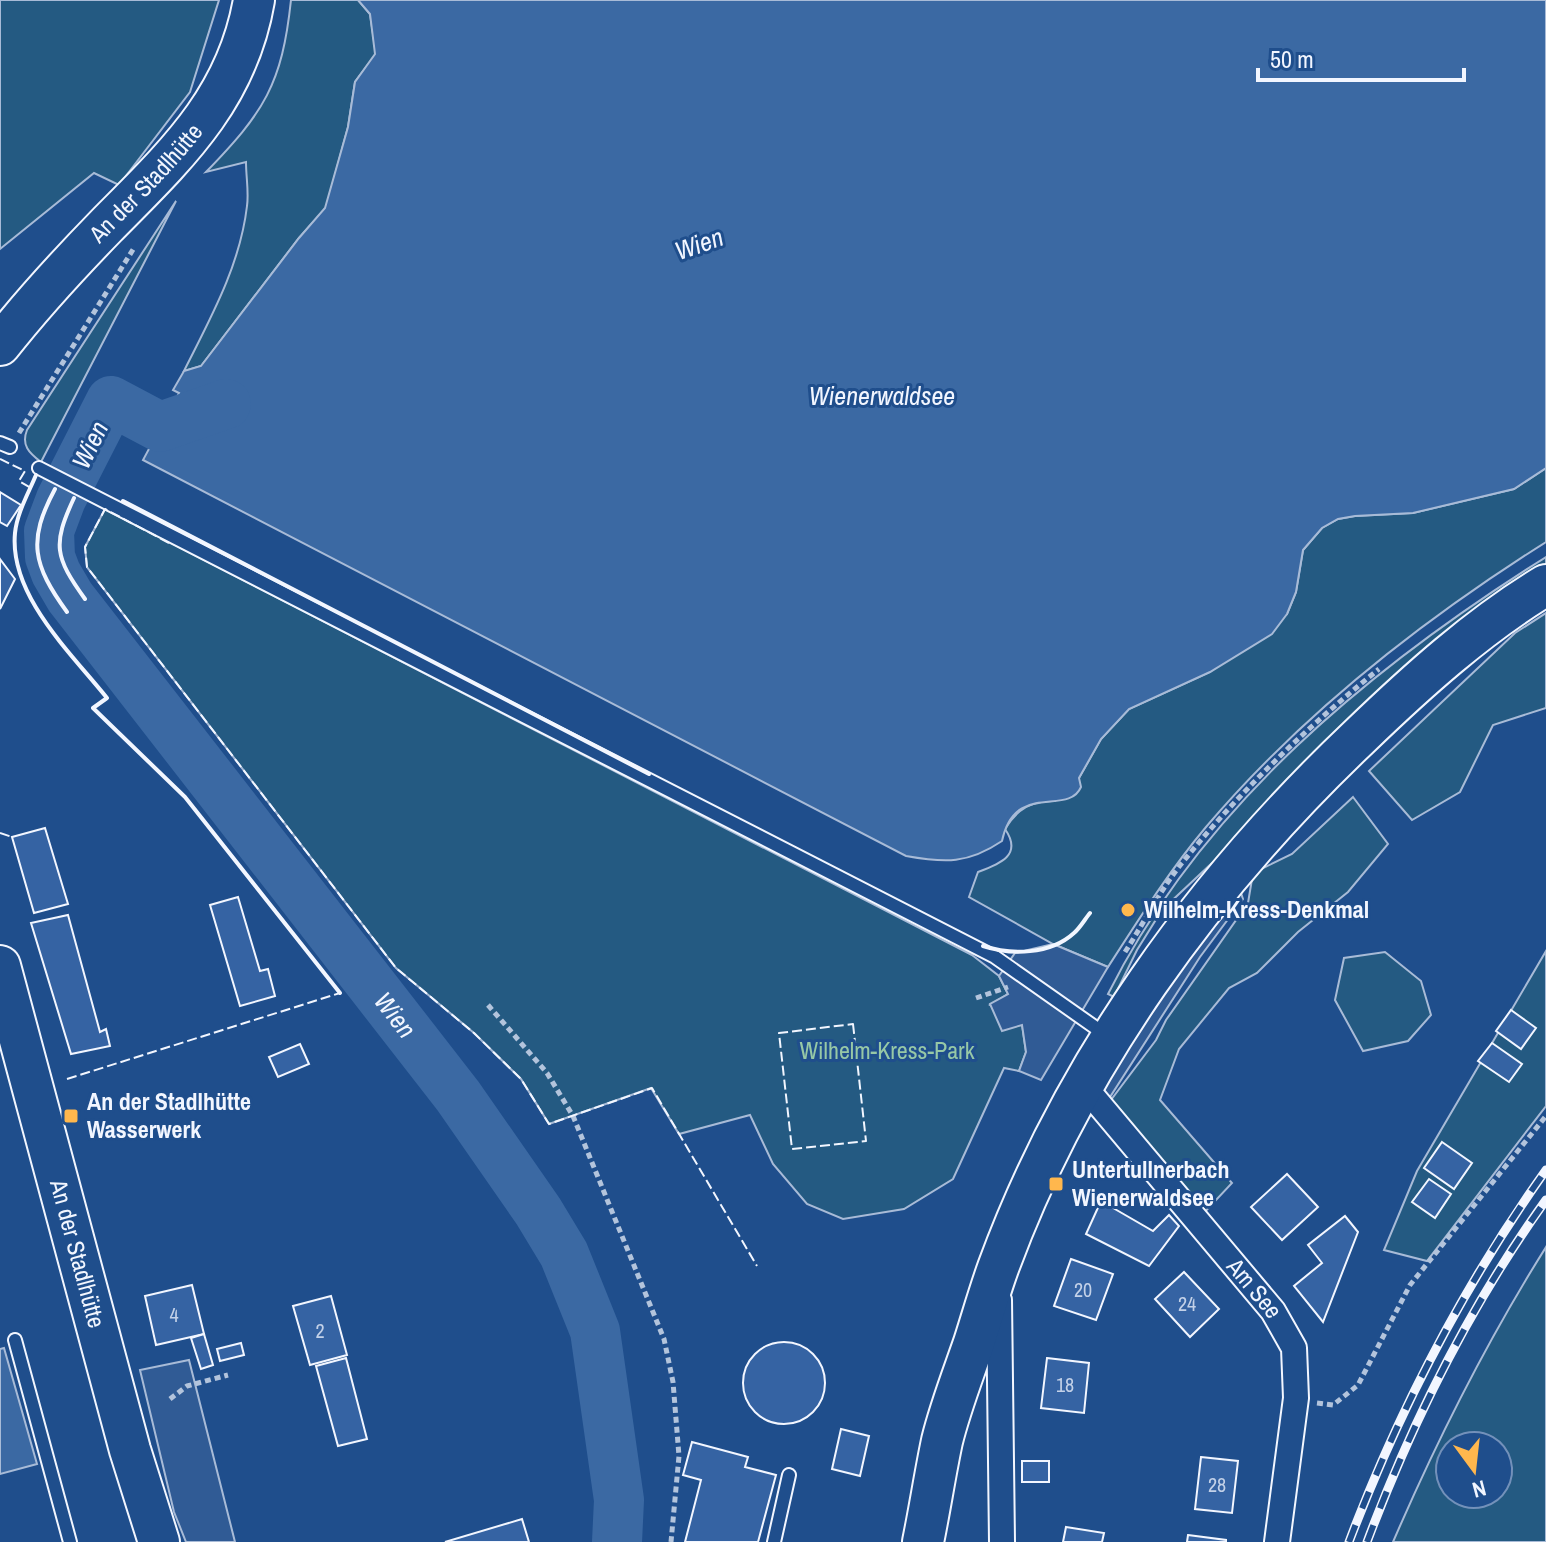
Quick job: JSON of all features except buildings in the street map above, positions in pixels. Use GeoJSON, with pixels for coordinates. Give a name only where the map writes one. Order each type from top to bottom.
{"type":"FeatureCollection","features":[{"type":"Feature","properties":{"kind":"main road","name":"An der Stadlhütte"},"geometry":{"type":"LineString","coordinates":[[0,345],[70,264],[191,138],[231,78],[250,28],[254,0]]}},
{"type":"Feature","properties":{"kind":"main road"},"geometry":{"type":"LineString","coordinates":[[923,1542],[943,1439],[998,1268],[1028,1197],[1083,1085],[1111,1039],[1164,960],[1224,880],[1311,782],[1408,690],[1492,623],[1546,585]]}},
{"type":"Feature","properties":{"kind":"main road","name":"An der Stadlhütte"},"geometry":{"type":"LineString","coordinates":[[0,966],[130,1450],[159,1542]]}},
{"type":"Feature","properties":{"kind":"street","name":"Am See"},"geometry":{"type":"LineString","coordinates":[[1083,1085],[1273,1311],[1294,1348],[1296,1398],[1277,1542]]}},
{"type":"Feature","properties":{"kind":"street"},"geometry":{"type":"LineString","coordinates":[[998,1268],[1002,1542]]}},
{"type":"Feature","properties":{"kind":"lane"},"geometry":{"type":"LineString","coordinates":[[39,468],[995,957],[1111,1039]]}},
{"type":"Feature","properties":{"kind":"lane"},"geometry":{"type":"LineString","coordinates":[[15,1340],[70,1542]]}},
{"type":"Feature","properties":{"kind":"lane"},"geometry":{"type":"LineString","coordinates":[[774,1542],[789,1475]]}},
{"type":"Feature","properties":{"kind":"path"},"geometry":{"type":"LineString","coordinates":[[488,1005],[547,1073],[573,1116],[664,1339],[677,1413],[679,1456],[671,1542]]}},
{"type":"Feature","properties":{"kind":"path"},"geometry":{"type":"LineString","coordinates":[[1314,1394],[1315,1403],[1333,1405],[1358,1385],[1410,1285],[1546,1116]]}},
{"type":"Feature","properties":{"kind":"path"},"geometry":{"type":"LineString","coordinates":[[170,1399],[187,1386],[228,1375]]}},
{"type":"Feature","properties":{"kind":"green space"},"geometry":{"type":"Polygon","coordinates":[[[0,0],[219,0],[190,92],[119,185],[94,173],[0,249],[0,0]]]}},
{"type":"Feature","properties":{"kind":"green space"},"geometry":{"type":"Polygon","coordinates":[[[291,0],[358,0],[370,14],[376,54],[355,82],[348,127],[326,208],[299,238],[201,366],[184,371],[231,271],[247,206],[246,162],[206,172],[242,132],[267,95],[282,54],[291,0]]]}},
{"type":"Feature","properties":{"kind":"green space"},"geometry":{"type":"Polygon","coordinates":[[[176,201],[41,462],[27,448],[27,430],[176,201]]]}},
{"type":"Feature","properties":{"kind":"green space"},"geometry":{"type":"Polygon","coordinates":[[[1546,468],[1546,542],[1409,637],[1282,746],[1192,844],[1108,967],[1053,944],[969,897],[978,872],[1001,862],[1010,852],[1010,838],[1005,829],[1015,816],[1032,804],[1055,801],[1079,778],[1101,739],[1129,709],[1210,672],[1287,614],[1296,592],[1303,550],[1322,528],[1338,519],[1413,513],[1514,489],[1546,468]]]}},
{"type":"Feature","properties":{"kind":"green space","name":"Wilhelm-Kress-Park"},"geometry":{"type":"Polygon","coordinates":[[[105,509],[972,955],[999,976],[1008,994],[990,1005],[1022,1024],[1026,1052],[1019,1071],[1004,1068],[953,1179],[904,1209],[843,1219],[807,1204],[773,1164],[750,1115],[679,1134],[651,1088],[549,1124],[521,1079],[474,1033],[396,968],[87,567],[85,547],[105,509]]]}},
{"type":"Feature","properties":{"kind":"green space"},"geometry":{"type":"Polygon","coordinates":[[[1546,557],[1546,564],[1370,699],[1313,753],[1229,847],[1162,910],[1137,950],[1114,997],[1108,994],[1147,926],[1191,862],[1242,802],[1297,746],[1355,694],[1417,645],[1546,557]]]}},
{"type":"Feature","properties":{"kind":"green space"},"geometry":{"type":"Polygon","coordinates":[[[1546,613],[1546,708],[1493,725],[1460,792],[1412,820],[1369,771],[1515,633],[1546,613]]]}},
{"type":"Feature","properties":{"kind":"green space"},"geometry":{"type":"Polygon","coordinates":[[[1353,797],[1388,844],[1348,892],[1298,932],[1257,973],[1229,988],[1179,1049],[1160,1100],[1232,1183],[1202,1215],[1111,1100],[1156,1040],[1166,1020],[1248,903],[1253,873],[1292,854],[1353,797]]]}},
{"type":"Feature","properties":{"kind":"green space"},"geometry":{"type":"Polygon","coordinates":[[[1546,951],[1546,1106],[1427,1261],[1384,1250],[1417,1171],[1546,951]]]}},
{"type":"Feature","properties":{"kind":"green space"},"geometry":{"type":"Polygon","coordinates":[[[1385,952],[1421,981],[1431,1015],[1408,1041],[1363,1051],[1335,1000],[1344,958],[1385,952]]]}},
{"type":"Feature","properties":{"kind":"green space"},"geometry":{"type":"Polygon","coordinates":[[[1546,1247],[1546,1542],[1393,1542],[1434,1452],[1434,1510],[1514,1510],[1514,1430],[1445,1430],[1503,1318],[1546,1247]]]}},
{"type":"Feature","properties":{"kind":"shaded area"},"geometry":{"type":"Polygon","coordinates":[[[1239,887],[1243,899],[1200,957],[1110,1097],[1099,1090],[1150,1011],[1239,887]]]}},
{"type":"Feature","properties":{"kind":"shaded area"},"geometry":{"type":"Polygon","coordinates":[[[1053,944],[1108,967],[1041,1080],[1019,1071],[1026,1052],[1022,1025],[1002,1031],[990,1004],[1008,994],[999,976],[1015,953],[1053,944]]]}},
{"type":"Feature","properties":{"kind":"shaded area"},"geometry":{"type":"Polygon","coordinates":[[[189,1360],[235,1542],[186,1542],[174,1512],[140,1370],[189,1360]]]}},
{"type":"Feature","properties":{"kind":"water","name":"Wienerwaldsee"},"geometry":{"type":"Polygon","coordinates":[[[358,0],[1546,0],[1546,468],[1514,489],[1413,513],[1338,519],[1322,528],[1303,550],[1296,592],[1287,614],[1272,634],[1210,672],[1129,709],[1101,739],[1079,778],[1081,787],[1074,795],[1065,800],[1029,805],[1018,811],[1009,822],[1002,841],[967,858],[933,860],[906,856],[143,460],[179,393],[173,390],[184,371],[201,366],[325,208],[348,127],[355,82],[375,54],[370,14],[358,0]]]}},
{"type":"Feature","properties":{"kind":"water"},"geometry":{"type":"Polygon","coordinates":[[[4,1348],[37,1464],[0,1474],[0,1349],[4,1348]]]}},
{"type":"Feature","properties":{"kind":"waterway","name":"Wien"},"geometry":{"type":"LineString","coordinates":[[226,404],[160,427],[111,401],[61,499],[49,531],[50,557],[70,597],[458,1096],[564,1254],[595,1331],[619,1500],[617,1542]]}},
{"type":"Feature","properties":{"kind":"railway"},"geometry":{"type":"LineString","coordinates":[[1349,1542],[1389,1444],[1436,1350],[1488,1258],[1546,1170]]}},
{"type":"Feature","properties":{"kind":"railway"},"geometry":{"type":"LineString","coordinates":[[1367,1542],[1403,1453],[1445,1365],[1493,1280],[1546,1200]]}},
{"type":"Feature","properties":{"kind":"fence"},"geometry":{"type":"LineString","coordinates":[[0,459],[25,471],[19,481],[31,488]]}},
{"type":"Feature","properties":{"kind":"fence"},"geometry":{"type":"LineString","coordinates":[[169,543],[105,509],[85,547],[87,567],[396,968],[474,1033],[521,1079],[549,1124],[652,1088],[757,1266]]}},
{"type":"Feature","properties":{"kind":"fence"},"geometry":{"type":"LineString","coordinates":[[0,833],[12,837]]}},
{"type":"Feature","properties":{"kind":"fence"},"geometry":{"type":"LineString","coordinates":[[67,1079],[340,993]]}},
{"type":"Feature","properties":{"kind":"fence"},"geometry":{"type":"LineString","coordinates":[[853,1024],[866,1141],[792,1149],[779,1033],[853,1024]]}},
{"type":"Feature","properties":{"kind":"wall"},"geometry":{"type":"LineString","coordinates":[[36,475],[16,526],[16,556],[22,579],[45,622],[107,698],[93,708],[185,797],[340,993]]}},
{"type":"Feature","properties":{"kind":"wall"},"geometry":{"type":"LineString","coordinates":[[55,489],[40,524],[38,552],[47,580],[67,612]]}},
{"type":"Feature","properties":{"kind":"wall"},"geometry":{"type":"LineString","coordinates":[[74,498],[62,528],[60,550],[68,572],[85,599]]}},
{"type":"Feature","properties":{"kind":"wall"},"geometry":{"type":"LineString","coordinates":[[123,501],[649,774]]}},
{"type":"Feature","properties":{"kind":"wall"},"geometry":{"type":"LineString","coordinates":[[983,946],[1018,952],[1054,946],[1074,933],[1090,913]]}},
{"type":"Feature","properties":{"kind":"place","name":"Wilhelm-Kress-Denkmal"},"geometry":{"type":"Point","coordinates":[1128,910]}},
{"type":"Feature","properties":{"kind":"place","name":"An der Stadlhütte Wasserwerk"},"geometry":{"type":"Point","coordinates":[71,1116]}},
{"type":"Feature","properties":{"kind":"place","name":"Untertullnerbach Wienerwaldsee"},"geometry":{"type":"Point","coordinates":[1056,1184]}}]}
